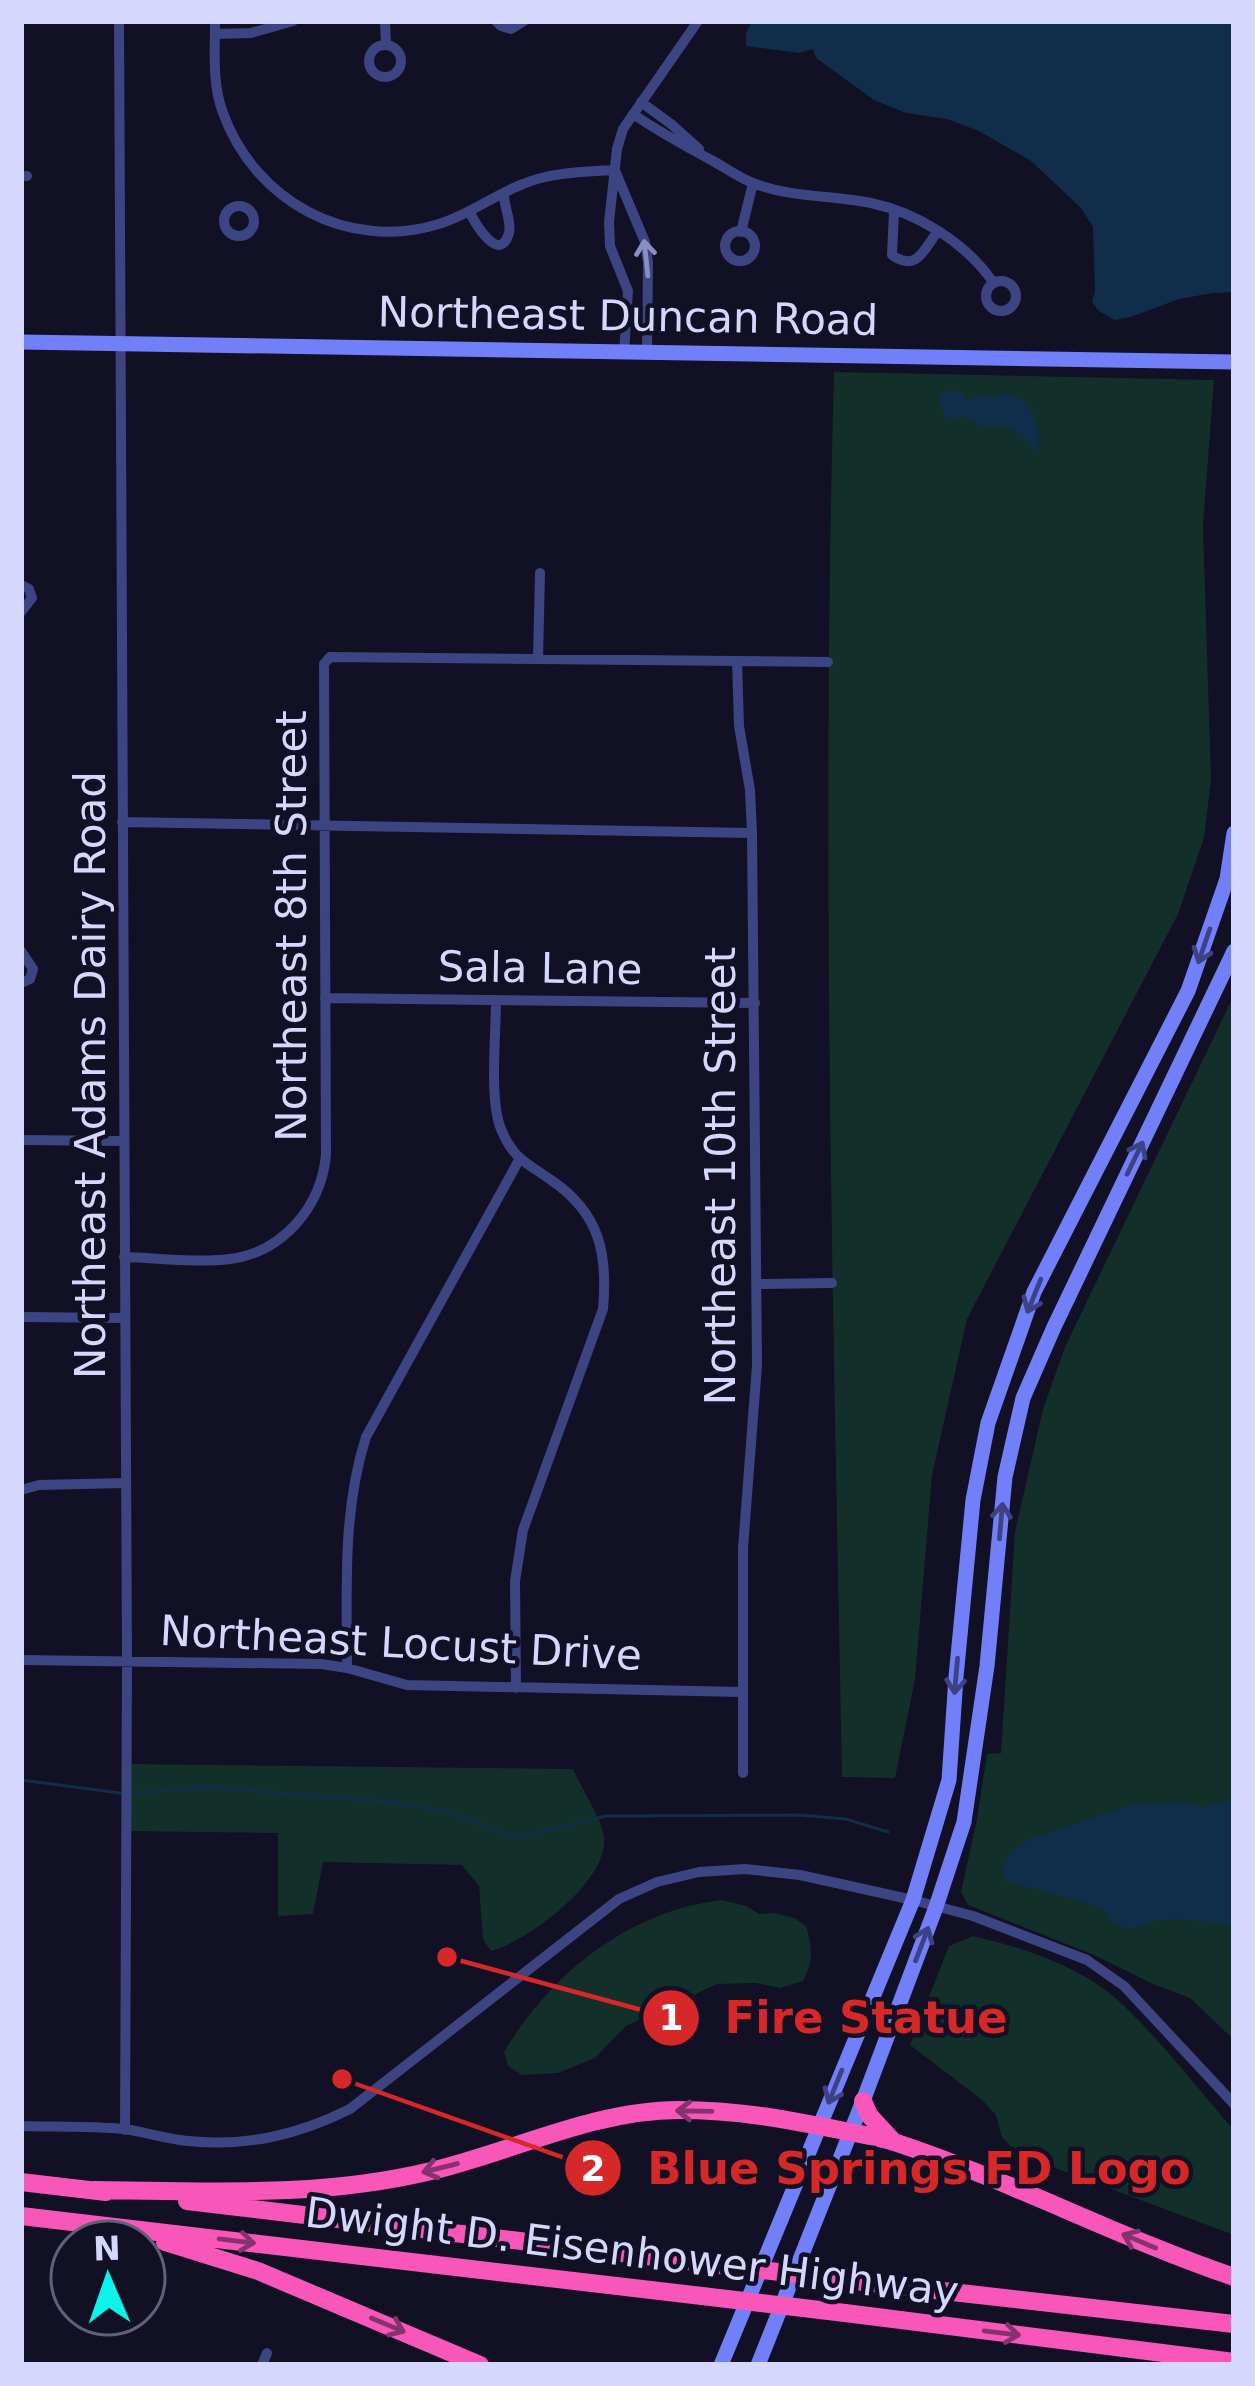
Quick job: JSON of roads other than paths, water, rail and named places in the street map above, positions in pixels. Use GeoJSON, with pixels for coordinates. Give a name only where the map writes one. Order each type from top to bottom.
{"type":"FeatureCollection","features":[{"type":"Feature","properties":{"kind":"highway"},"geometry":{"type":"LineString","coordinates":[[863,2102],[869,2116],[893,2141]]}},
{"type":"Feature","properties":{"kind":"highway"},"geometry":{"type":"LineString","coordinates":[[94,2190],[278,2191],[373,2183],[489,2155],[592,2122],[671,2110],[763,2114],[893,2141],[1234,2276]]}},
{"type":"Feature","properties":{"kind":"highway","name":"Dwight D. Eisenhower Highway"},"geometry":{"type":"LineString","coordinates":[[21,2182],[1234,2324]]}},
{"type":"Feature","properties":{"kind":"highway","name":"Dwight D. Eisenhower Highway"},"geometry":{"type":"LineString","coordinates":[[168,2234],[1234,2362]]}},
{"type":"Feature","properties":{"kind":"highway"},"geometry":{"type":"LineString","coordinates":[[168,2243],[258,2271],[480,2365]]}},
{"type":"Feature","properties":{"kind":"main road","name":"Northeast Duncan Road"},"geometry":{"type":"LineString","coordinates":[[21,342],[1234,362]]}},
{"type":"Feature","properties":{"kind":"main road"},"geometry":{"type":"LineString","coordinates":[[721,2365],[913,1900],[949,1780],[973,1500],[988,1423],[1034,1292],[1188,992],[1226,879],[1234,833]]}},
{"type":"Feature","properties":{"kind":"main road"},"geometry":{"type":"LineString","coordinates":[[758,2365],[863,2102],[964,1822],[987,1666],[1005,1478],[1023,1398],[1234,951]]}},
{"type":"Feature","properties":{"kind":"street","name":"Northeast Adams Dairy Road"},"geometry":{"type":"LineString","coordinates":[[119,21],[125,2129]]}},
{"type":"Feature","properties":{"kind":"street"},"geometry":{"type":"LineString","coordinates":[[292,21],[251,33],[215,28],[215,79],[222,111],[244,158],[271,188],[298,207],[347,227],[412,230],[469,212],[527,182],[614,170]]}},
{"type":"Feature","properties":{"kind":"street"},"geometry":{"type":"LineString","coordinates":[[385,21],[386,45]]}},
{"type":"Feature","properties":{"kind":"street"},"geometry":{"type":"LineString","coordinates":[[496,21],[511,29],[524,21]]}},
{"type":"Feature","properties":{"kind":"street"},"geometry":{"type":"LineString","coordinates":[[624,352],[628,291],[610,247],[609,222],[616,149],[633,114],[698,21]]}},
{"type":"Feature","properties":{"kind":"street"},"geometry":{"type":"LineString","coordinates":[[641,102],[710,159]]}},
{"type":"Feature","properties":{"kind":"street"},"geometry":{"type":"LineString","coordinates":[[633,114],[753,183],[821,199],[872,203],[938,231],[984,269],[992,283]]}},
{"type":"Feature","properties":{"kind":"street"},"geometry":{"type":"LineString","coordinates":[[614,170],[645,242],[647,353]]}},
{"type":"Feature","properties":{"kind":"street"},"geometry":{"type":"LineString","coordinates":[[741,232],[753,183]]}},
{"type":"Feature","properties":{"kind":"street"},"geometry":{"type":"LineString","coordinates":[[251,211],[271,188]]}},
{"type":"Feature","properties":{"kind":"street"},"geometry":{"type":"LineString","coordinates":[[469,212],[485,238],[503,242],[509,226],[504,193]]}},
{"type":"Feature","properties":{"kind":"street"},"geometry":{"type":"LineString","coordinates":[[894,211],[892,255],[897,260],[917,259],[938,231]]}},
{"type":"Feature","properties":{"kind":"street"},"geometry":{"type":"LineString","coordinates":[[539,573],[538,659],[828,662]]}},
{"type":"Feature","properties":{"kind":"street"},"geometry":{"type":"LineString","coordinates":[[21,612],[32,598],[22,585]]}},
{"type":"Feature","properties":{"kind":"street","name":"Northeast 8th Street"},"geometry":{"type":"LineString","coordinates":[[124,1258],[248,1255],[296,1225],[314,1200],[324,1172],[323,664],[329,654],[538,659]]}},
{"type":"Feature","properties":{"kind":"street","name":"Northeast 10th Street"},"geometry":{"type":"LineString","coordinates":[[736,661],[752,833],[758,1284],[743,1548],[743,1773]]}},
{"type":"Feature","properties":{"kind":"street"},"geometry":{"type":"LineString","coordinates":[[122,822],[752,833]]}},
{"type":"Feature","properties":{"kind":"street"},"geometry":{"type":"LineString","coordinates":[[21,951],[31,966],[30,979],[21,983]]}},
{"type":"Feature","properties":{"kind":"street","name":"Sala Lane"},"geometry":{"type":"LineString","coordinates":[[325,998],[755,1004]]}},
{"type":"Feature","properties":{"kind":"street"},"geometry":{"type":"LineString","coordinates":[[496,1000],[499,1124],[519,1160],[560,1186],[590,1219],[603,1255],[605,1282],[603,1309],[523,1530],[517,1558],[516,1688]]}},
{"type":"Feature","properties":{"kind":"street"},"geometry":{"type":"LineString","coordinates":[[21,1140],[124,1141]]}},
{"type":"Feature","properties":{"kind":"street"},"geometry":{"type":"LineString","coordinates":[[346,1668],[348,1523],[366,1437],[519,1160]]}},
{"type":"Feature","properties":{"kind":"street"},"geometry":{"type":"LineString","coordinates":[[758,1284],[832,1283]]}},
{"type":"Feature","properties":{"kind":"street"},"geometry":{"type":"LineString","coordinates":[[21,1317],[123,1318]]}},
{"type":"Feature","properties":{"kind":"street"},"geometry":{"type":"LineString","coordinates":[[21,1490],[125,1483]]}},
{"type":"Feature","properties":{"kind":"street","name":"Northeast Locust Drive"},"geometry":{"type":"LineString","coordinates":[[21,1660],[321,1664],[407,1685],[742,1692]]}},
{"type":"Feature","properties":{"kind":"street"},"geometry":{"type":"LineString","coordinates":[[21,2126],[125,2129],[186,2141],[231,2143],[315,2127],[350,2108],[619,1899],[698,1872],[745,1869],[936,1906],[1087,1960],[1124,1986],[1234,2104]]}},
{"type":"Feature","properties":{"kind":"water"},"geometry":{"type":"Polygon","coordinates":[[[752,21],[1234,21],[1234,292],[1179,299],[1114,320],[1092,302],[1093,227],[1081,208],[1031,161],[979,131],[874,100],[816,58],[813,49],[799,53],[746,46],[752,21]]]}},
{"type":"Feature","properties":{"kind":"water"},"geometry":{"type":"Polygon","coordinates":[[[951,390],[969,401],[978,395],[1015,395],[1029,408],[1037,425],[1037,453],[1018,433],[1006,428],[979,427],[967,417],[948,420],[940,404],[941,395],[951,390]]]}},
{"type":"Feature","properties":{"kind":"water"},"geometry":{"type":"Polygon","coordinates":[[[1234,1798],[1234,1927],[1183,1920],[1157,1921],[1134,1929],[1116,1926],[1100,1907],[1006,1881],[1002,1868],[1031,1839],[1132,1805],[1205,1807],[1234,1798]]]}},
{"type":"Feature","properties":{"kind":"waterway"},"geometry":{"type":"LineString","coordinates":[[21,1780],[120,1793]]}},
{"type":"Feature","properties":{"kind":"waterway"},"geometry":{"type":"LineString","coordinates":[[136,1793],[206,1787],[391,1802],[449,1812],[517,1838],[606,1816],[798,1815],[846,1819],[888,1832]]}},
{"type":"Feature","properties":{"kind":"place","name":"Fire Statue"},"geometry":{"type":"Point","coordinates":[447,1957]}},
{"type":"Feature","properties":{"kind":"place","name":"Blue Springs FD Logo"},"geometry":{"type":"Point","coordinates":[342,2079]}}]}
